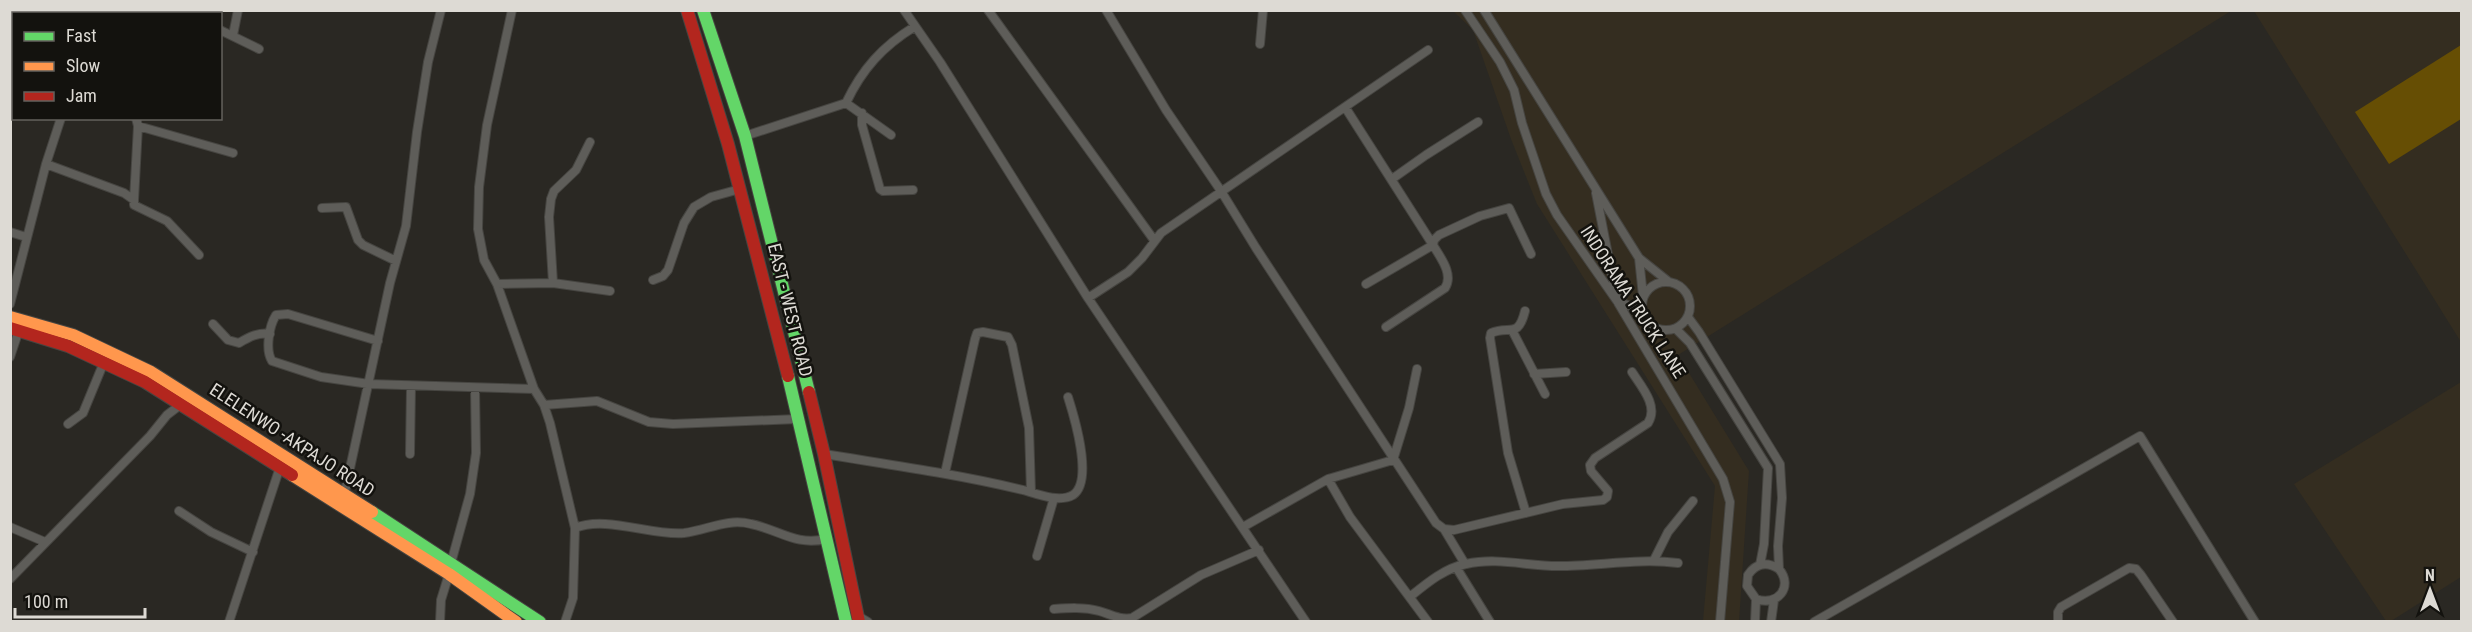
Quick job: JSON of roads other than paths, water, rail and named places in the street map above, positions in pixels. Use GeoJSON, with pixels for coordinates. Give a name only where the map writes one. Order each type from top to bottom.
{"type":"FeatureCollection","features":[{"type":"Feature","properties":{"kind":"main road","name":"EAST - WEST ROAD"},"geometry":{"type":"LineString","coordinates":[[687,10],[740,189],[826,539],[858,620]]}},
{"type":"Feature","properties":{"kind":"main road","name":"EAST - WEST ROAD"},"geometry":{"type":"LineString","coordinates":[[703,10],[745,136],[824,454],[858,620]]}},
{"type":"Feature","properties":{"kind":"main road","name":"ELELENWO -AKPAJO ROAD"},"geometry":{"type":"LineString","coordinates":[[10,317],[43,325],[73,336],[139,366],[172,393],[344,496],[450,569],[540,621]]}},
{"type":"Feature","properties":{"kind":"main road"},"geometry":{"type":"LineString","coordinates":[[15,329],[52,340],[172,393]]}},
{"type":"Feature","properties":{"kind":"main road"},"geometry":{"type":"LineString","coordinates":[[185,401],[280,466],[450,569],[516,621]]}},
{"type":"Feature","properties":{"kind":"street"},"geometry":{"type":"LineString","coordinates":[[233,35],[238,10]]}},
{"type":"Feature","properties":{"kind":"street"},"geometry":{"type":"LineString","coordinates":[[344,496],[396,261],[406,226],[428,62],[441,10]]}},
{"type":"Feature","properties":{"kind":"street"},"geometry":{"type":"LineString","coordinates":[[513,10],[487,125],[479,187],[478,229],[484,260],[497,284],[534,389],[550,423],[575,528],[573,598],[565,621]]}},
{"type":"Feature","properties":{"kind":"street"},"geometry":{"type":"LineString","coordinates":[[904,10],[940,62],[1088,298],[1306,621]]}},
{"type":"Feature","properties":{"kind":"street"},"geometry":{"type":"LineString","coordinates":[[988,10],[1154,240]]}},
{"type":"Feature","properties":{"kind":"street"},"geometry":{"type":"LineString","coordinates":[[1106,10],[1166,110],[1221,191],[1436,524],[1444,529],[1454,530],[1563,504],[1603,500],[1607,497],[1608,491],[1590,465],[1595,458],[1648,423],[1652,417],[1650,402],[1632,372]]}},
{"type":"Feature","properties":{"kind":"street"},"geometry":{"type":"LineString","coordinates":[[1260,44],[1263,10]]}},
{"type":"Feature","properties":{"kind":"street","name":"INDORAMA TRUCK LANE"},"geometry":{"type":"LineString","coordinates":[[1465,10],[1500,62],[1514,90],[1522,123],[1546,194],[1557,215],[1617,302],[1724,480],[1730,502],[1720,621]]}},
{"type":"Feature","properties":{"kind":"street"},"geometry":{"type":"LineString","coordinates":[[1484,10],[1639,258],[1669,282],[1680,287],[1688,296],[1690,306],[1688,317],[1676,328],[1669,331],[1655,328],[1649,324],[1642,311],[1639,258]]}},
{"type":"Feature","properties":{"kind":"street"},"geometry":{"type":"LineString","coordinates":[[1478,30],[1494,26]]}},
{"type":"Feature","properties":{"kind":"street"},"geometry":{"type":"LineString","coordinates":[[745,136],[846,103],[854,86],[874,58],[892,41],[914,27]]}},
{"type":"Feature","properties":{"kind":"street"},"geometry":{"type":"LineString","coordinates":[[222,31],[259,50]]}},
{"type":"Feature","properties":{"kind":"street"},"geometry":{"type":"LineString","coordinates":[[1088,298],[1128,272],[1142,258],[1154,240],[1221,191],[1428,51]]}},
{"type":"Feature","properties":{"kind":"street"},"geometry":{"type":"LineString","coordinates":[[846,103],[891,135]]}},
{"type":"Feature","properties":{"kind":"street"},"geometry":{"type":"LineString","coordinates":[[1345,107],[1445,266],[1448,284],[1386,327]]}},
{"type":"Feature","properties":{"kind":"street"},"geometry":{"type":"LineString","coordinates":[[862,114],[862,125],[880,189],[884,191],[913,190]]}},
{"type":"Feature","properties":{"kind":"street"},"geometry":{"type":"LineString","coordinates":[[10,304],[26,237],[60,120]]}},
{"type":"Feature","properties":{"kind":"street"},"geometry":{"type":"LineString","coordinates":[[199,255],[167,221],[134,205],[137,122],[233,153]]}},
{"type":"Feature","properties":{"kind":"street"},"geometry":{"type":"LineString","coordinates":[[1392,179],[1426,154],[1478,122]]}},
{"type":"Feature","properties":{"kind":"street"},"geometry":{"type":"LineString","coordinates":[[553,283],[549,217],[551,199],[558,186],[576,170],[590,142]]}},
{"type":"Feature","properties":{"kind":"street"},"geometry":{"type":"LineString","coordinates":[[46,164],[124,193],[134,200]]}},
{"type":"Feature","properties":{"kind":"street"},"geometry":{"type":"LineString","coordinates":[[1594,187],[1617,302],[1642,311]]}},
{"type":"Feature","properties":{"kind":"street"},"geometry":{"type":"LineString","coordinates":[[653,280],[663,276],[668,270],[684,224],[694,207],[711,197],[740,189]]}},
{"type":"Feature","properties":{"kind":"street"},"geometry":{"type":"LineString","coordinates":[[322,208],[346,207],[358,240],[363,245],[396,261]]}},
{"type":"Feature","properties":{"kind":"street"},"geometry":{"type":"LineString","coordinates":[[1366,284],[1433,245],[1434,240],[1439,236],[1457,226],[1480,216],[1509,208],[1531,254]]}},
{"type":"Feature","properties":{"kind":"street"},"geometry":{"type":"LineString","coordinates":[[10,232],[26,237]]}},
{"type":"Feature","properties":{"kind":"street"},"geometry":{"type":"LineString","coordinates":[[1643,297],[1653,285],[1669,282]]}},
{"type":"Feature","properties":{"kind":"street"},"geometry":{"type":"LineString","coordinates":[[497,284],[553,283],[610,291]]}},
{"type":"Feature","properties":{"kind":"street"},"geometry":{"type":"LineString","coordinates":[[1525,311],[1518,328],[1512,332],[1494,331],[1490,338],[1508,453],[1526,513]]}},
{"type":"Feature","properties":{"kind":"street"},"geometry":{"type":"LineString","coordinates":[[378,341],[288,314],[276,315],[270,334],[269,356],[272,361],[321,377],[369,384],[534,389]]}},
{"type":"Feature","properties":{"kind":"street"},"geometry":{"type":"LineString","coordinates":[[1688,317],[1780,465],[1782,498],[1778,546],[1779,569],[1784,578],[1784,588],[1774,600],[1771,621]]}},
{"type":"Feature","properties":{"kind":"street"},"geometry":{"type":"LineString","coordinates":[[213,324],[228,339],[239,343],[250,336],[270,334]]}},
{"type":"Feature","properties":{"kind":"street"},"geometry":{"type":"LineString","coordinates":[[1676,328],[1690,343],[1768,468],[1764,544],[1760,565]]}},
{"type":"Feature","properties":{"kind":"street"},"geometry":{"type":"LineString","coordinates":[[10,357],[15,329]]}},
{"type":"Feature","properties":{"kind":"street"},"geometry":{"type":"LineString","coordinates":[[1512,332],[1545,394]]}},
{"type":"Feature","properties":{"kind":"street"},"geometry":{"type":"LineString","coordinates":[[945,473],[977,333],[1008,337],[1012,345],[1029,428],[1031,492]]}},
{"type":"Feature","properties":{"kind":"street"},"geometry":{"type":"LineString","coordinates":[[68,424],[83,413],[104,362]]}},
{"type":"Feature","properties":{"kind":"street"},"geometry":{"type":"LineString","coordinates":[[1393,460],[1409,408],[1417,369]]}},
{"type":"Feature","properties":{"kind":"street"},"geometry":{"type":"LineString","coordinates":[[1534,374],[1566,372]]}},
{"type":"Feature","properties":{"kind":"street"},"geometry":{"type":"LineString","coordinates":[[410,454],[411,386]]}},
{"type":"Feature","properties":{"kind":"street"},"geometry":{"type":"LineString","coordinates":[[440,621],[441,600],[470,494],[476,453],[475,388]]}},
{"type":"Feature","properties":{"kind":"street"},"geometry":{"type":"LineString","coordinates":[[167,416],[172,393]]}},
{"type":"Feature","properties":{"kind":"street"},"geometry":{"type":"LineString","coordinates":[[824,454],[945,473],[1054,498],[1072,495],[1078,488],[1081,477],[1078,430],[1068,398]]}},
{"type":"Feature","properties":{"kind":"street"},"geometry":{"type":"LineString","coordinates":[[10,579],[167,416],[185,401]]}},
{"type":"Feature","properties":{"kind":"street"},"geometry":{"type":"LineString","coordinates":[[543,405],[597,401],[649,422],[672,424],[798,418]]}},
{"type":"Feature","properties":{"kind":"street"},"geometry":{"type":"LineString","coordinates":[[1814,621],[2139,435],[2255,621]]}},
{"type":"Feature","properties":{"kind":"street"},"geometry":{"type":"LineString","coordinates":[[1243,527],[1328,479],[1393,460]]}},
{"type":"Feature","properties":{"kind":"street"},"geometry":{"type":"LineString","coordinates":[[229,621],[280,466]]}},
{"type":"Feature","properties":{"kind":"street"},"geometry":{"type":"LineString","coordinates":[[1328,479],[1350,517],[1428,621]]}},
{"type":"Feature","properties":{"kind":"street"},"geometry":{"type":"LineString","coordinates":[[1037,556],[1054,498]]}},
{"type":"Feature","properties":{"kind":"street"},"geometry":{"type":"LineString","coordinates":[[1654,560],[1668,532],[1693,501]]}},
{"type":"Feature","properties":{"kind":"street"},"geometry":{"type":"LineString","coordinates":[[179,511],[211,532],[253,552]]}},
{"type":"Feature","properties":{"kind":"street"},"geometry":{"type":"LineString","coordinates":[[575,528],[598,525],[684,533],[733,522],[752,524],[800,541],[826,539]]}},
{"type":"Feature","properties":{"kind":"street"},"geometry":{"type":"LineString","coordinates":[[10,527],[45,542]]}},
{"type":"Feature","properties":{"kind":"street"},"geometry":{"type":"LineString","coordinates":[[1444,529],[1490,621]]}},
{"type":"Feature","properties":{"kind":"street"},"geometry":{"type":"LineString","coordinates":[[1054,609],[1076,608],[1098,611],[1130,620],[1201,575],[1259,550]]}},
{"type":"Feature","properties":{"kind":"street"},"geometry":{"type":"LineString","coordinates":[[1411,596],[1439,575],[1460,565],[1487,561],[1567,566],[1654,560],[1678,563]]}},
{"type":"Feature","properties":{"kind":"street"},"geometry":{"type":"LineString","coordinates":[[1774,600],[1756,599],[1749,591],[1747,581],[1751,571],[1760,565],[1773,565],[1779,569]]}},
{"type":"Feature","properties":{"kind":"street"},"geometry":{"type":"LineString","coordinates":[[2058,621],[2058,612],[2061,607],[2129,568],[2136,569],[2141,575],[2173,621]]}},
{"type":"Feature","properties":{"kind":"street"},"geometry":{"type":"LineString","coordinates":[[1755,621],[1756,599]]}}]}
